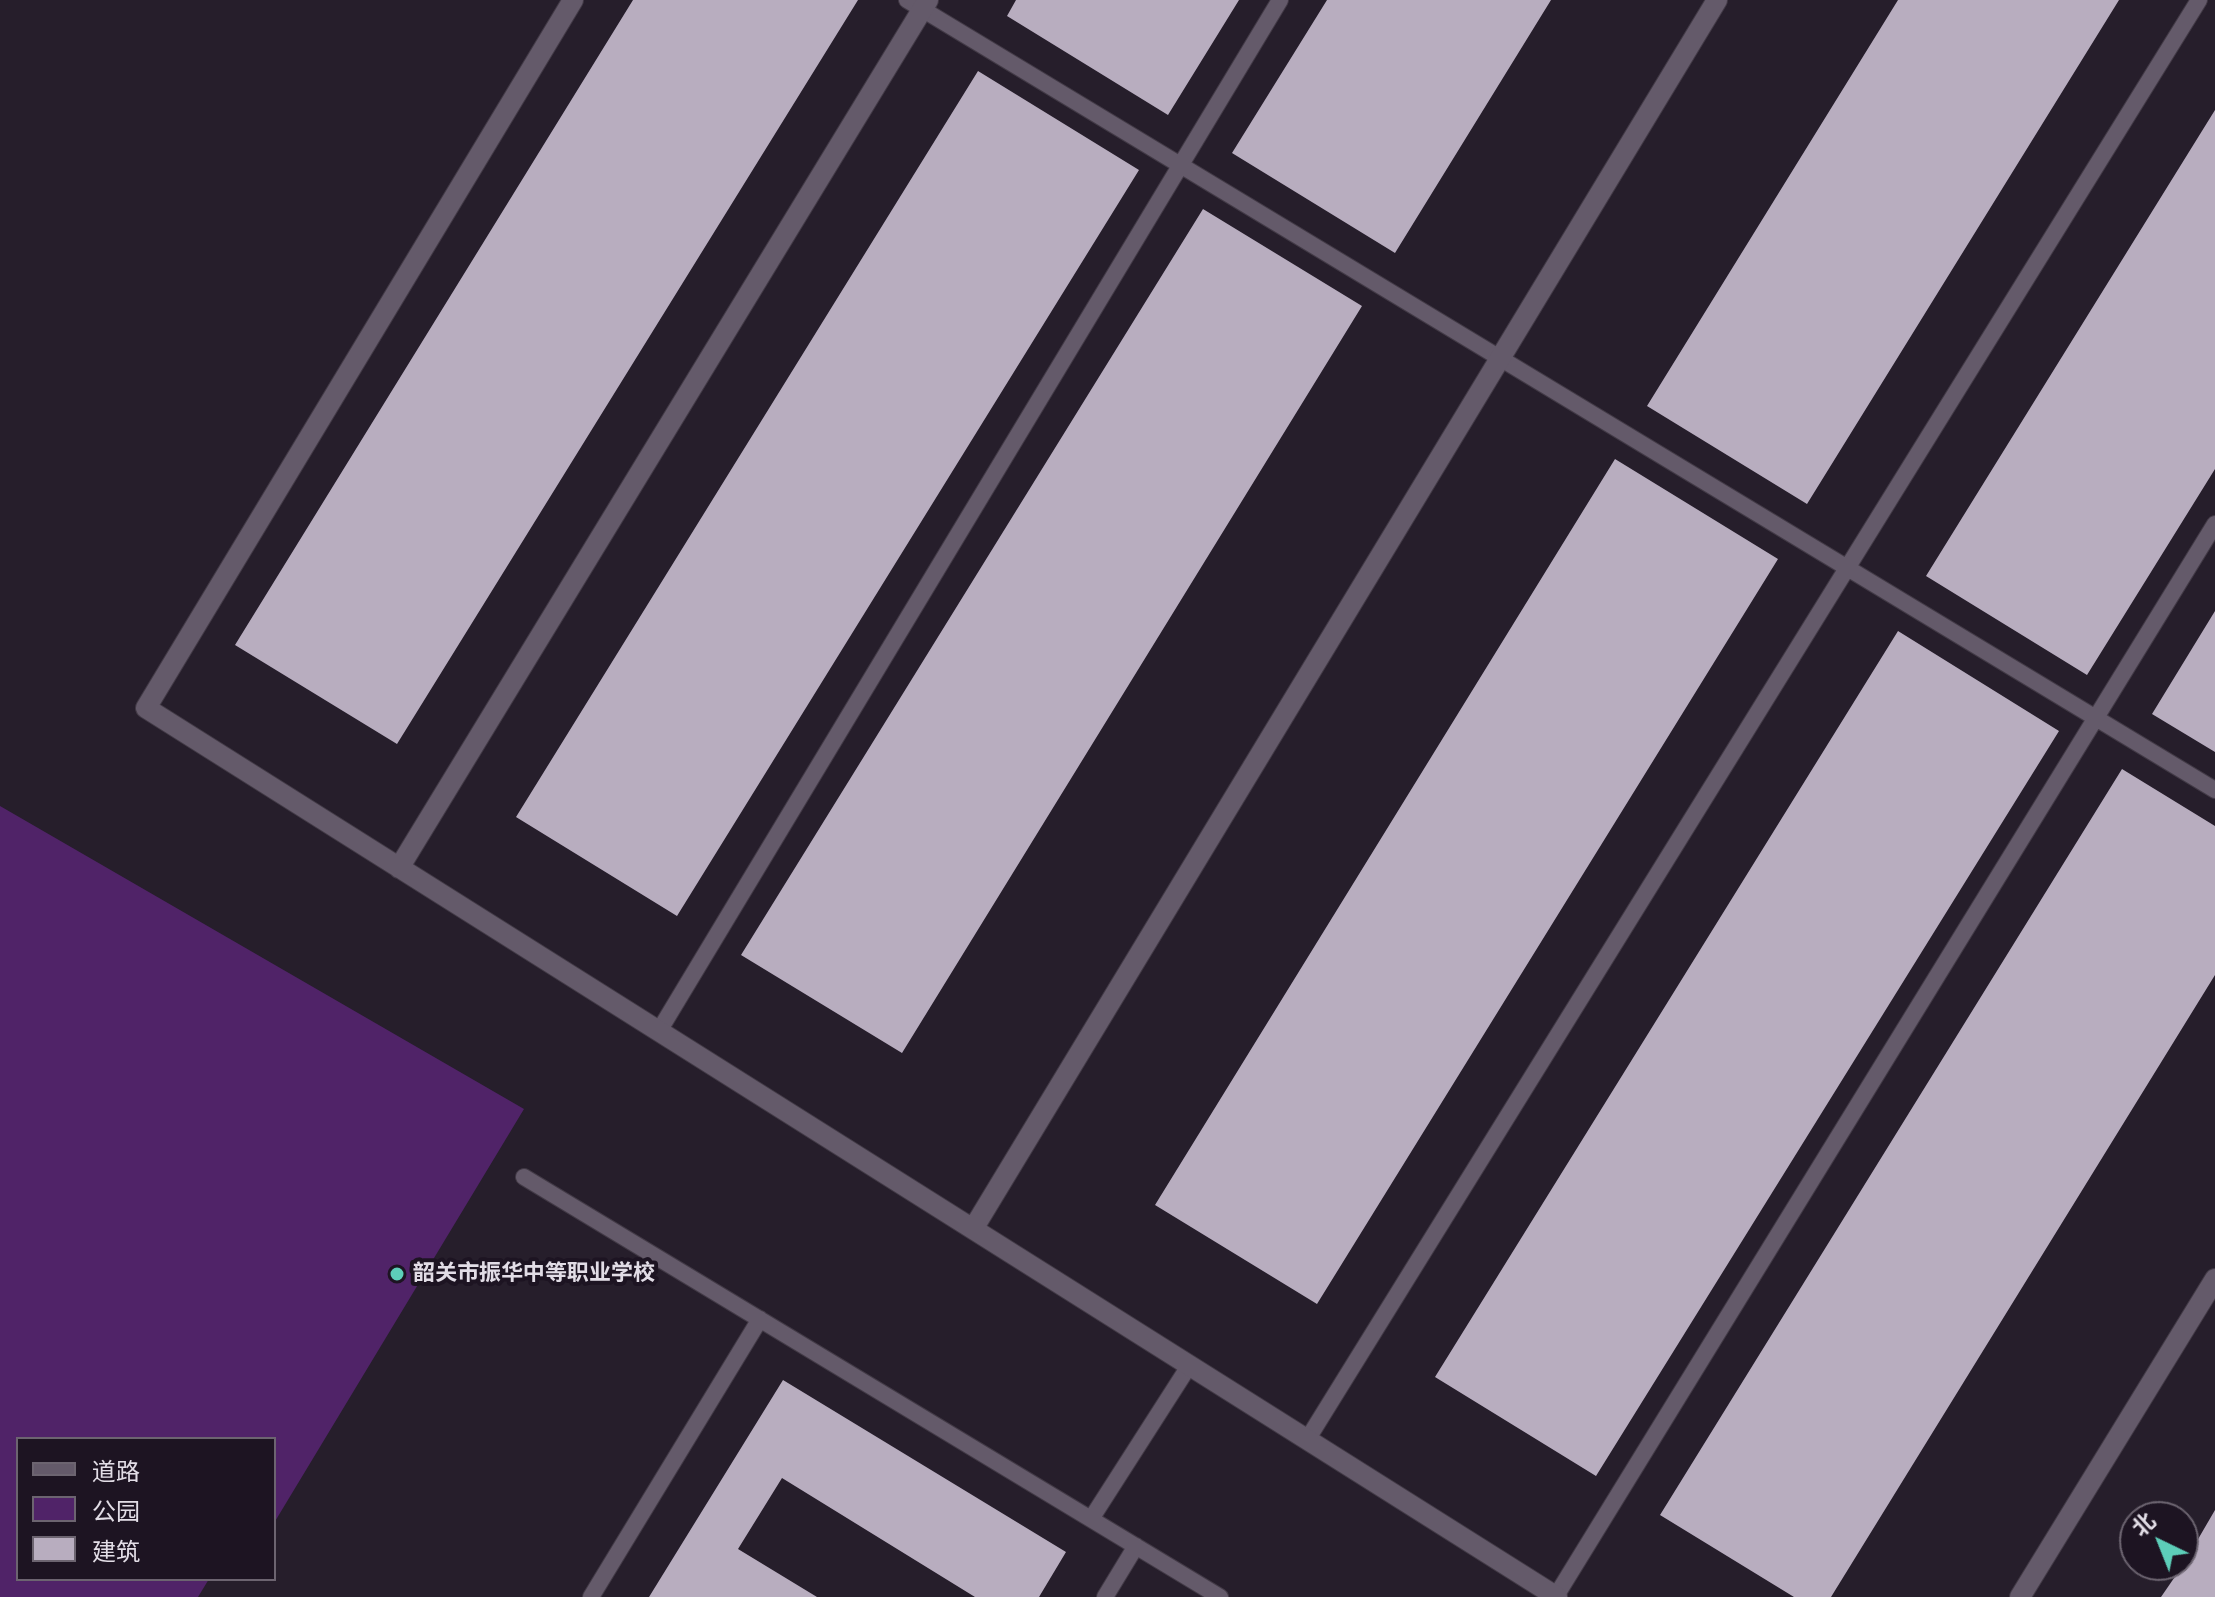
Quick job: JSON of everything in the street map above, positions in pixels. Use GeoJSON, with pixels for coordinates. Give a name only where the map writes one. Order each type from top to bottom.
{"type":"FeatureCollection","features":[{"type":"Feature","properties":{"kind":"street"},"geometry":{"type":"LineString","coordinates":[[573,0],[146,708],[1556,1597]]}},
{"type":"Feature","properties":{"kind":"street"},"geometry":{"type":"LineString","coordinates":[[973,1229],[1717,0]]}},
{"type":"Feature","properties":{"kind":"street"},"geometry":{"type":"LineString","coordinates":[[399,868],[919,3]]}},
{"type":"Feature","properties":{"kind":"street"},"geometry":{"type":"LineString","coordinates":[[2020,1597],[2215,1279]]}},
{"type":"Feature","properties":{"kind":"lane"},"geometry":{"type":"LineString","coordinates":[[659,1031],[1280,0]]}},
{"type":"Feature","properties":{"kind":"lane"},"geometry":{"type":"LineString","coordinates":[[1307,1440],[2199,0]]}},
{"type":"Feature","properties":{"kind":"lane"},"geometry":{"type":"LineString","coordinates":[[919,3],[1181,165],[2215,790]]}},
{"type":"Feature","properties":{"kind":"lane"},"geometry":{"type":"LineString","coordinates":[[1556,1597],[2215,524]]}},
{"type":"Feature","properties":{"kind":"lane"},"geometry":{"type":"LineString","coordinates":[[524,1177],[1220,1597]]}},
{"type":"Feature","properties":{"kind":"lane"},"geometry":{"type":"LineString","coordinates":[[591,1597],[760,1319]]}},
{"type":"Feature","properties":{"kind":"lane"},"geometry":{"type":"LineString","coordinates":[[1091,1519],[1189,1366]]}},
{"type":"Feature","properties":{"kind":"lane"},"geometry":{"type":"LineString","coordinates":[[1105,1597],[1136,1546]]}},
{"type":"Feature","properties":{"kind":"green space"},"geometry":{"type":"Polygon","coordinates":[[[0,806],[524,1109],[276,1520],[276,1437],[16,1437],[16,1581],[208,1581],[198,1597],[0,1597],[0,806]]]}},
{"type":"Feature","properties":{"kind":"building"},"geometry":{"type":"Polygon","coordinates":[[[633,0],[858,0],[397,744],[235,645],[633,0]]]}},
{"type":"Feature","properties":{"kind":"building"},"geometry":{"type":"Polygon","coordinates":[[[1016,0],[1239,0],[1168,115],[1007,16],[1016,0]]]}},
{"type":"Feature","properties":{"kind":"building"},"geometry":{"type":"Polygon","coordinates":[[[1327,0],[1551,0],[1395,253],[1232,153],[1327,0]]]}},
{"type":"Feature","properties":{"kind":"building"},"geometry":{"type":"Polygon","coordinates":[[[1898,0],[2119,0],[1807,504],[1647,406],[1898,0]]]}},
{"type":"Feature","properties":{"kind":"building"},"geometry":{"type":"Polygon","coordinates":[[[978,71],[1139,170],[677,916],[516,817],[978,71]]]}},
{"type":"Feature","properties":{"kind":"building"},"geometry":{"type":"Polygon","coordinates":[[[2215,110],[2215,469],[2087,675],[1926,576],[2215,110]]]}},
{"type":"Feature","properties":{"kind":"building"},"geometry":{"type":"Polygon","coordinates":[[[1203,209],[1362,306],[902,1053],[741,955],[1203,209]]]}},
{"type":"Feature","properties":{"kind":"building"},"geometry":{"type":"Polygon","coordinates":[[[1615,459],[1778,559],[1317,1304],[1155,1205],[1615,459]]]}},
{"type":"Feature","properties":{"kind":"building"},"geometry":{"type":"Polygon","coordinates":[[[2215,611],[2215,752],[2152,714],[2215,611]]]}},
{"type":"Feature","properties":{"kind":"building"},"geometry":{"type":"Polygon","coordinates":[[[1898,631],[2059,731],[1596,1476],[1435,1377],[1898,631]]]}},
{"type":"Feature","properties":{"kind":"building"},"geometry":{"type":"Polygon","coordinates":[[[2122,769],[2215,826],[2215,975],[1831,1597],[1794,1597],[1660,1515],[2122,769]]]}},
{"type":"Feature","properties":{"kind":"building"},"geometry":{"type":"Polygon","coordinates":[[[783,1380],[1066,1552],[1039,1597],[975,1597],[782,1478],[738,1549],[817,1597],[649,1597],[783,1380]]]}},
{"type":"Feature","properties":{"kind":"building"},"geometry":{"type":"Polygon","coordinates":[[[2215,1510],[2215,1597],[2161,1597],[2172,1581],[2199,1581],[2199,1538],[2215,1510]]]}},
{"type":"Feature","properties":{"kind":"place","name":"韶关市振华中等职业学校"},"geometry":{"type":"Point","coordinates":[397,1274]}}]}
